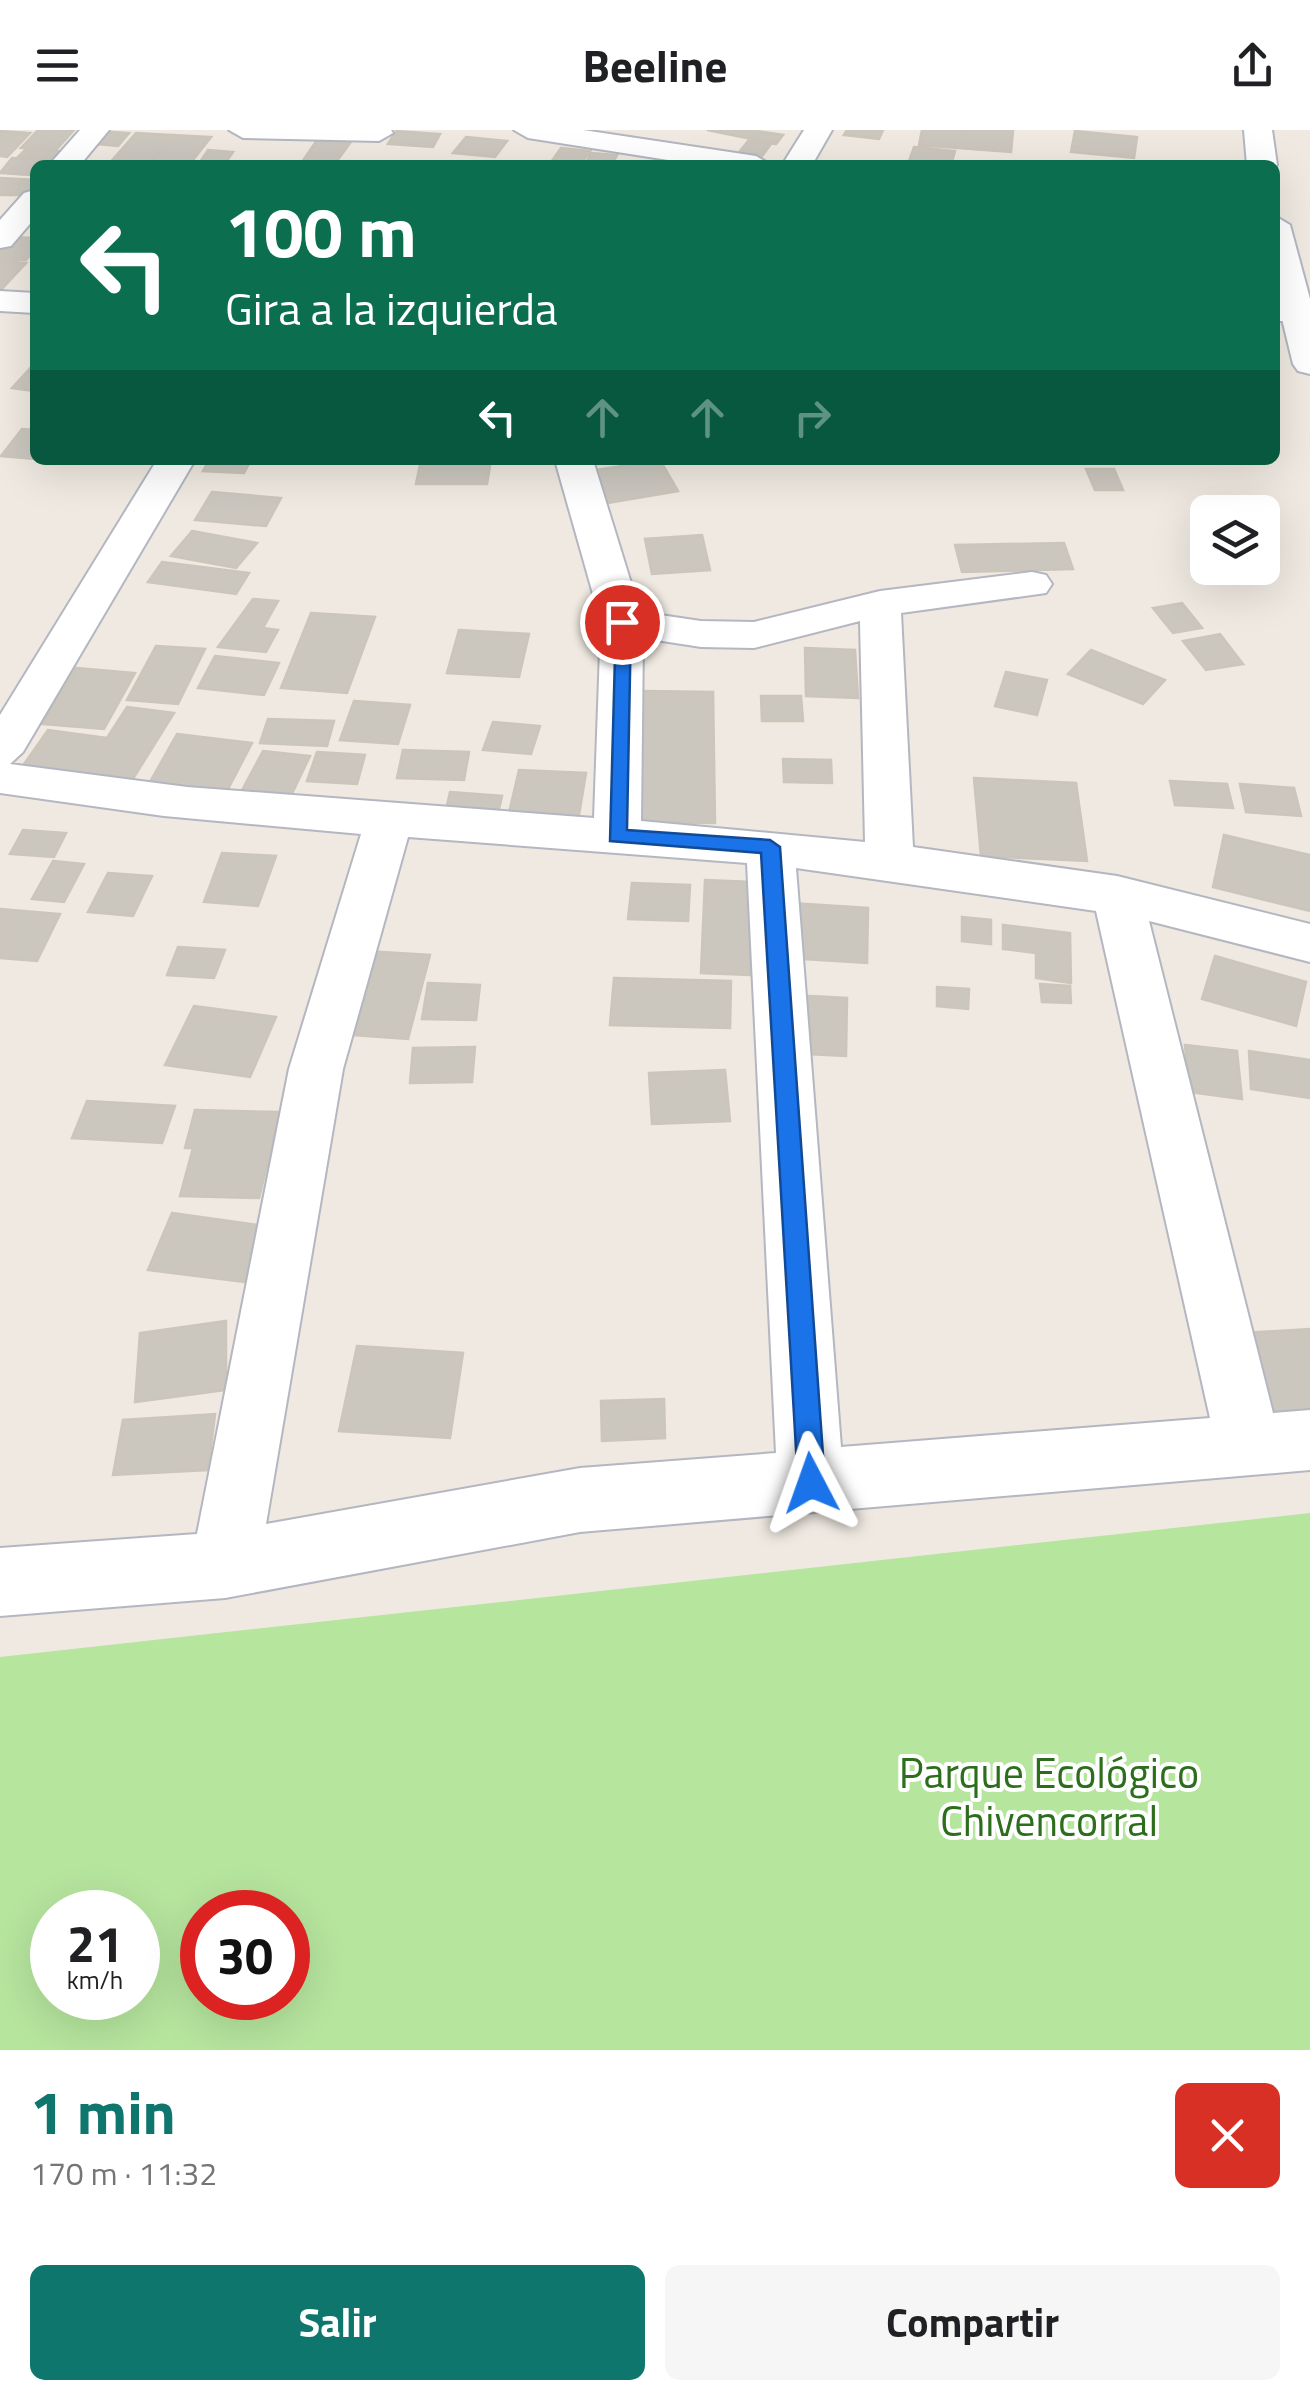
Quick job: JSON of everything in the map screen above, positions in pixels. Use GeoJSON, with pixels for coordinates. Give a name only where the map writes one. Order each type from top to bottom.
{"type":"FeatureCollection","features":[{"type":"Feature","properties":{"kind":"street"},"geometry":{"type":"LineString","coordinates":[[68,160],[95,130]]}},
{"type":"Feature","properties":{"kind":"street"},"geometry":{"type":"LineString","coordinates":[[243,130],[380,132]]}},
{"type":"Feature","properties":{"kind":"street"},"geometry":{"type":"LineString","coordinates":[[528,130],[723,160]]}},
{"type":"Feature","properties":{"kind":"street"},"geometry":{"type":"LineString","coordinates":[[799,160],[818,130]]}},
{"type":"Feature","properties":{"kind":"street"},"geometry":{"type":"LineString","coordinates":[[1258,130],[1261,160]]}},
{"type":"Feature","properties":{"kind":"street"},"geometry":{"type":"LineString","coordinates":[[294,160],[311,132]]}},
{"type":"Feature","properties":{"kind":"street"},"geometry":{"type":"LineString","coordinates":[[362,160],[380,132]]}},
{"type":"Feature","properties":{"kind":"street"},"geometry":{"type":"LineString","coordinates":[[0,198],[30,201]]}},
{"type":"Feature","properties":{"kind":"street"},"geometry":{"type":"LineString","coordinates":[[0,239],[30,205]]}},
{"type":"Feature","properties":{"kind":"street"},"geometry":{"type":"LineString","coordinates":[[1280,248],[1293,311],[1310,364]]}},
{"type":"Feature","properties":{"kind":"street"},"geometry":{"type":"LineString","coordinates":[[0,301],[30,304]]}},
{"type":"Feature","properties":{"kind":"street"},"geometry":{"type":"LineString","coordinates":[[0,752],[173,465]]}},
{"type":"Feature","properties":{"kind":"street"},"geometry":{"type":"LineString","coordinates":[[575,465],[622,622],[617,836]]}},
{"type":"Feature","properties":{"kind":"street"},"geometry":{"type":"LineString","coordinates":[[622,622],[701,634],[754,634],[880,603],[1032,584]]}},
{"type":"Feature","properties":{"kind":"street"},"geometry":{"type":"LineString","coordinates":[[880,603],[890,863]]}},
{"type":"Feature","properties":{"kind":"street"},"geometry":{"type":"LineString","coordinates":[[0,778],[186,803],[770,847],[1117,894],[1310,943]]}},
{"type":"Feature","properties":{"kind":"street"},"geometry":{"type":"LineString","coordinates":[[225,1565],[316,1069],[390,817]]}},
{"type":"Feature","properties":{"kind":"street"},"geometry":{"type":"LineString","coordinates":[[770,847],[811,1483]]}},
{"type":"Feature","properties":{"kind":"street"},"geometry":{"type":"LineString","coordinates":[[0,1582],[225,1565],[580,1500],[1279,1441],[1117,894]]}},
{"type":"Feature","properties":{"kind":"green space","name":"Parque Ecológico Chivencorral"},"geometry":{"type":"Polygon","coordinates":[[[1310,1513],[1310,2050],[0,2050],[0,1657],[1310,1513]]]}},
{"type":"Feature","properties":{"kind":"building"},"geometry":{"type":"Polygon","coordinates":[[[38,130],[73,131],[56,150],[21,148],[38,130]]]}},
{"type":"Feature","properties":{"kind":"building"},"geometry":{"type":"Polygon","coordinates":[[[707,130],[750,130],[783,135],[776,144],[707,130]]]}},
{"type":"Feature","properties":{"kind":"building"},"geometry":{"type":"Polygon","coordinates":[[[847,130],[883,130],[879,139],[844,135],[847,130]]]}},
{"type":"Feature","properties":{"kind":"building"},"geometry":{"type":"Polygon","coordinates":[[[922,130],[1013,131],[1011,152],[919,145],[922,130]]]}},
{"type":"Feature","properties":{"kind":"building"},"geometry":{"type":"Polygon","coordinates":[[[0,131],[30,133],[7,157],[0,156],[0,131]]]}},
{"type":"Feature","properties":{"kind":"building"},"geometry":{"type":"Polygon","coordinates":[[[97,131],[129,133],[118,146],[85,143],[97,131]]]}},
{"type":"Feature","properties":{"kind":"building"},"geometry":{"type":"Polygon","coordinates":[[[396,131],[440,134],[433,147],[388,144],[396,131]]]}},
{"type":"Feature","properties":{"kind":"building"},"geometry":{"type":"Polygon","coordinates":[[[1075,131],[1137,137],[1134,158],[1071,152],[1075,131]]]}},
{"type":"Feature","properties":{"kind":"building"},"geometry":{"type":"Polygon","coordinates":[[[136,133],[172,135],[152,160],[112,160],[136,133]]]}},
{"type":"Feature","properties":{"kind":"building"},"geometry":{"type":"Polygon","coordinates":[[[172,135],[211,137],[193,160],[152,160],[172,135]]]}},
{"type":"Feature","properties":{"kind":"building"},"geometry":{"type":"Polygon","coordinates":[[[466,137],[507,141],[495,157],[453,153],[466,137]]]}},
{"type":"Feature","properties":{"kind":"building"},"geometry":{"type":"Polygon","coordinates":[[[317,140],[350,143],[338,160],[303,160],[317,140]]]}},
{"type":"Feature","properties":{"kind":"building"},"geometry":{"type":"Polygon","coordinates":[[[748,141],[771,144],[759,160],[733,160],[748,141]]]}},
{"type":"Feature","properties":{"kind":"building"},"geometry":{"type":"Polygon","coordinates":[[[914,147],[955,151],[952,160],[909,160],[914,147]]]}},
{"type":"Feature","properties":{"kind":"building"},"geometry":{"type":"Polygon","coordinates":[[[561,148],[590,151],[584,160],[553,160],[561,148]]]}},
{"type":"Feature","properties":{"kind":"building"},"geometry":{"type":"Polygon","coordinates":[[[26,149],[62,151],[55,159],[18,157],[26,149]]]}},
{"type":"Feature","properties":{"kind":"building"},"geometry":{"type":"Polygon","coordinates":[[[208,150],[233,152],[227,160],[201,160],[208,150]]]}},
{"type":"Feature","properties":{"kind":"building"},"geometry":{"type":"Polygon","coordinates":[[[591,153],[617,155],[614,160],[588,160],[591,153]]]}},
{"type":"Feature","properties":{"kind":"building"},"geometry":{"type":"Polygon","coordinates":[[[12,158],[45,160],[30,160],[30,175],[0,173],[12,158]]]}},
{"type":"Feature","properties":{"kind":"building"},"geometry":{"type":"Polygon","coordinates":[[[0,178],[30,180],[30,195],[0,195],[0,178]]]}},
{"type":"Feature","properties":{"kind":"building"},"geometry":{"type":"Polygon","coordinates":[[[7,237],[30,238],[30,255],[26,260],[0,259],[0,245],[7,237]]]}},
{"type":"Feature","properties":{"kind":"building"},"geometry":{"type":"Polygon","coordinates":[[[0,261],[26,263],[0,291],[0,261]]]}},
{"type":"Feature","properties":{"kind":"building"},"geometry":{"type":"Polygon","coordinates":[[[30,368],[30,390],[12,388],[30,368]]]}},
{"type":"Feature","properties":{"kind":"building"},"geometry":{"type":"Polygon","coordinates":[[[22,429],[30,430],[30,459],[1,456],[22,429]]]}},
{"type":"Feature","properties":{"kind":"building"},"geometry":{"type":"Polygon","coordinates":[[[206,465],[248,465],[244,473],[203,471],[206,465]]]}},
{"type":"Feature","properties":{"kind":"building"},"geometry":{"type":"Polygon","coordinates":[[[420,465],[490,465],[487,484],[416,484],[420,465]]]}},
{"type":"Feature","properties":{"kind":"building"},"geometry":{"type":"Polygon","coordinates":[[[663,465],[678,491],[607,503],[590,471],[663,465]]]}},
{"type":"Feature","properties":{"kind":"building"},"geometry":{"type":"Polygon","coordinates":[[[1086,469],[1114,469],[1123,490],[1095,490],[1086,469]]]}},
{"type":"Feature","properties":{"kind":"building"},"geometry":{"type":"Polygon","coordinates":[[[212,492],[281,498],[266,526],[195,520],[212,492]]]}},
{"type":"Feature","properties":{"kind":"building"},"geometry":{"type":"Polygon","coordinates":[[[192,531],[257,543],[236,568],[171,556],[192,531]]]}},
{"type":"Feature","properties":{"kind":"building"},"geometry":{"type":"Polygon","coordinates":[[[702,535],[710,570],[652,574],[645,539],[702,535]]]}},
{"type":"Feature","properties":{"kind":"building"},"geometry":{"type":"Polygon","coordinates":[[[1064,543],[1073,569],[962,572],[955,545],[1064,543]]]}},
{"type":"Feature","properties":{"kind":"building"},"geometry":{"type":"Polygon","coordinates":[[[162,562],[249,573],[236,594],[148,582],[162,562]]]}},
{"type":"Feature","properties":{"kind":"building"},"geometry":{"type":"Polygon","coordinates":[[[253,599],[278,601],[263,628],[278,630],[266,652],[218,647],[253,599]]]}},
{"type":"Feature","properties":{"kind":"building"},"geometry":{"type":"Polygon","coordinates":[[[1182,603],[1202,628],[1173,633],[1153,608],[1182,603]]]}},
{"type":"Feature","properties":{"kind":"building"},"geometry":{"type":"Polygon","coordinates":[[[311,613],[375,617],[347,693],[281,688],[311,613]]]}},
{"type":"Feature","properties":{"kind":"building"},"geometry":{"type":"Polygon","coordinates":[[[459,630],[529,634],[519,677],[447,673],[459,630]]]}},
{"type":"Feature","properties":{"kind":"building"},"geometry":{"type":"Polygon","coordinates":[[[1220,634],[1243,664],[1206,670],[1183,641],[1220,634]]]}},
{"type":"Feature","properties":{"kind":"building"},"geometry":{"type":"Polygon","coordinates":[[[156,646],[205,649],[178,704],[127,700],[156,646]]]}},
{"type":"Feature","properties":{"kind":"building"},"geometry":{"type":"Polygon","coordinates":[[[805,648],[855,650],[858,698],[806,696],[805,648]]]}},
{"type":"Feature","properties":{"kind":"building"},"geometry":{"type":"Polygon","coordinates":[[[1091,650],[1165,680],[1143,704],[1068,674],[1091,650]]]}},
{"type":"Feature","properties":{"kind":"building"},"geometry":{"type":"Polygon","coordinates":[[[215,656],[279,663],[264,695],[198,688],[215,656]]]}},
{"type":"Feature","properties":{"kind":"building"},"geometry":{"type":"Polygon","coordinates":[[[76,668],[135,673],[104,729],[42,724],[76,668]]]}},
{"type":"Feature","properties":{"kind":"building"},"geometry":{"type":"Polygon","coordinates":[[[1006,672],[1047,680],[1037,715],[995,706],[1006,672]]]}},
{"type":"Feature","properties":{"kind":"building"},"geometry":{"type":"Polygon","coordinates":[[[642,691],[713,692],[715,823],[636,822],[642,691]]]}},
{"type":"Feature","properties":{"kind":"building"},"geometry":{"type":"Polygon","coordinates":[[[761,696],[801,696],[803,721],[762,721],[761,696]]]}},
{"type":"Feature","properties":{"kind":"building"},"geometry":{"type":"Polygon","coordinates":[[[354,701],[410,705],[398,744],[340,740],[354,701]]]}},
{"type":"Feature","properties":{"kind":"building"},"geometry":{"type":"Polygon","coordinates":[[[127,707],[174,713],[131,782],[22,767],[48,730],[107,738],[127,707]]]}},
{"type":"Feature","properties":{"kind":"building"},"geometry":{"type":"Polygon","coordinates":[[[268,719],[334,721],[327,746],[260,743],[268,719]]]}},
{"type":"Feature","properties":{"kind":"building"},"geometry":{"type":"Polygon","coordinates":[[[493,722],[540,726],[531,754],[483,750],[493,722]]]}},
{"type":"Feature","properties":{"kind":"building"},"geometry":{"type":"Polygon","coordinates":[[[177,734],[252,743],[227,791],[150,782],[177,734]]]}},
{"type":"Feature","properties":{"kind":"building"},"geometry":{"type":"Polygon","coordinates":[[[403,750],[469,752],[464,780],[397,778],[403,750]]]}},
{"type":"Feature","properties":{"kind":"building"},"geometry":{"type":"Polygon","coordinates":[[[263,751],[310,756],[288,802],[239,796],[263,751]]]}},
{"type":"Feature","properties":{"kind":"building"},"geometry":{"type":"Polygon","coordinates":[[[317,752],[365,755],[357,784],[307,781],[317,752]]]}},
{"type":"Feature","properties":{"kind":"building"},"geometry":{"type":"Polygon","coordinates":[[[783,759],[831,760],[832,783],[784,782],[783,759]]]}},
{"type":"Feature","properties":{"kind":"building"},"geometry":{"type":"Polygon","coordinates":[[[519,770],[586,773],[578,821],[508,817],[519,770]]]}},
{"type":"Feature","properties":{"kind":"building"},"geometry":{"type":"Polygon","coordinates":[[[974,778],[1076,783],[1087,861],[981,856],[974,778]]]}},
{"type":"Feature","properties":{"kind":"building"},"geometry":{"type":"Polygon","coordinates":[[[1170,781],[1227,784],[1233,808],[1175,805],[1170,781]]]}},
{"type":"Feature","properties":{"kind":"building"},"geometry":{"type":"Polygon","coordinates":[[[1240,784],[1294,788],[1301,816],[1246,812],[1240,784]]]}},
{"type":"Feature","properties":{"kind":"building"},"geometry":{"type":"Polygon","coordinates":[[[450,792],[502,796],[496,822],[444,819],[450,792]]]}},
{"type":"Feature","properties":{"kind":"building"},"geometry":{"type":"Polygon","coordinates":[[[23,830],[66,833],[54,857],[10,854],[23,830]]]}},
{"type":"Feature","properties":{"kind":"building"},"geometry":{"type":"Polygon","coordinates":[[[1224,835],[1310,855],[1310,911],[1213,887],[1224,835]]]}},
{"type":"Feature","properties":{"kind":"building"},"geometry":{"type":"Polygon","coordinates":[[[222,853],[276,856],[258,906],[204,902],[222,853]]]}},
{"type":"Feature","properties":{"kind":"building"},"geometry":{"type":"Polygon","coordinates":[[[53,861],[84,864],[64,902],[32,899],[53,861]]]}},
{"type":"Feature","properties":{"kind":"building"},"geometry":{"type":"Polygon","coordinates":[[[108,873],[152,876],[133,916],[88,912],[108,873]]]}},
{"type":"Feature","properties":{"kind":"building"},"geometry":{"type":"Polygon","coordinates":[[[705,880],[752,882],[750,975],[701,973],[705,880]]]}},
{"type":"Feature","properties":{"kind":"building"},"geometry":{"type":"Polygon","coordinates":[[[632,883],[690,885],[688,921],[628,919],[632,883]]]}},
{"type":"Feature","properties":{"kind":"building"},"geometry":{"type":"Polygon","coordinates":[[[790,903],[868,908],[867,963],[788,958],[790,903]]]}},
{"type":"Feature","properties":{"kind":"building"},"geometry":{"type":"Polygon","coordinates":[[[0,909],[60,914],[37,961],[0,958],[0,909]]]}},
{"type":"Feature","properties":{"kind":"building"},"geometry":{"type":"Polygon","coordinates":[[[962,917],[991,920],[991,944],[962,941],[962,917]]]}},
{"type":"Feature","properties":{"kind":"building"},"geometry":{"type":"Polygon","coordinates":[[[1003,925],[1070,933],[1071,983],[1036,978],[1036,953],[1003,949],[1003,925]]]}},
{"type":"Feature","properties":{"kind":"building"},"geometry":{"type":"Polygon","coordinates":[[[178,947],[225,950],[214,978],[167,975],[178,947]]]}},
{"type":"Feature","properties":{"kind":"building"},"geometry":{"type":"Polygon","coordinates":[[[365,951],[430,955],[408,1039],[340,1034],[365,951]]]}},
{"type":"Feature","properties":{"kind":"building"},"geometry":{"type":"Polygon","coordinates":[[[1215,956],[1306,982],[1296,1026],[1202,999],[1215,956]]]}},
{"type":"Feature","properties":{"kind":"building"},"geometry":{"type":"Polygon","coordinates":[[[614,978],[731,981],[730,1028],[610,1025],[614,978]]]}},
{"type":"Feature","properties":{"kind":"building"},"geometry":{"type":"Polygon","coordinates":[[[428,983],[480,985],[476,1020],[422,1019],[428,983]]]}},
{"type":"Feature","properties":{"kind":"building"},"geometry":{"type":"Polygon","coordinates":[[[1040,984],[1070,986],[1071,1003],[1042,1002],[1040,984]]]}},
{"type":"Feature","properties":{"kind":"building"},"geometry":{"type":"Polygon","coordinates":[[[937,987],[969,989],[968,1009],[937,1006],[937,987]]]}},
{"type":"Feature","properties":{"kind":"building"},"geometry":{"type":"Polygon","coordinates":[[[790,995],[847,998],[846,1056],[787,1053],[790,995]]]}},
{"type":"Feature","properties":{"kind":"building"},"geometry":{"type":"Polygon","coordinates":[[[194,1006],[276,1017],[250,1077],[165,1065],[194,1006]]]}},
{"type":"Feature","properties":{"kind":"building"},"geometry":{"type":"Polygon","coordinates":[[[1185,1045],[1237,1051],[1242,1099],[1189,1092],[1185,1045]]]}},
{"type":"Feature","properties":{"kind":"building"},"geometry":{"type":"Polygon","coordinates":[[[475,1047],[472,1082],[410,1083],[413,1048],[475,1047]]]}},
{"type":"Feature","properties":{"kind":"building"},"geometry":{"type":"Polygon","coordinates":[[[1249,1051],[1310,1060],[1310,1098],[1251,1089],[1249,1051]]]}},
{"type":"Feature","properties":{"kind":"building"},"geometry":{"type":"Polygon","coordinates":[[[725,1070],[730,1121],[652,1124],[649,1073],[725,1070]]]}},
{"type":"Feature","properties":{"kind":"building"},"geometry":{"type":"Polygon","coordinates":[[[87,1101],[175,1106],[162,1143],[72,1138],[87,1101]]]}},
{"type":"Feature","properties":{"kind":"building"},"geometry":{"type":"Polygon","coordinates":[[[195,1110],[280,1112],[259,1198],[180,1196],[193,1148],[185,1148],[195,1110]]]}},
{"type":"Feature","properties":{"kind":"building"},"geometry":{"type":"Polygon","coordinates":[[[172,1213],[265,1226],[244,1282],[148,1270],[172,1213]]]}},
{"type":"Feature","properties":{"kind":"building"},"geometry":{"type":"Polygon","coordinates":[[[226,1321],[226,1390],[135,1402],[140,1333],[226,1321]]]}},
{"type":"Feature","properties":{"kind":"building"},"geometry":{"type":"Polygon","coordinates":[[[1309,1329],[1310,1412],[1270,1414],[1244,1333],[1309,1329]]]}},
{"type":"Feature","properties":{"kind":"building"},"geometry":{"type":"Polygon","coordinates":[[[357,1346],[463,1353],[450,1438],[339,1431],[357,1346]]]}},
{"type":"Feature","properties":{"kind":"building"},"geometry":{"type":"Polygon","coordinates":[[[664,1399],[665,1438],[602,1441],[601,1401],[664,1399]]]}},
{"type":"Feature","properties":{"kind":"building"},"geometry":{"type":"Polygon","coordinates":[[[215,1414],[208,1470],[113,1475],[123,1420],[215,1414]]]}},
{"type":"Feature","properties":{"kind":"route"},"geometry":{"type":"LineString","coordinates":[[622,622],[617,836],[770,847],[811,1483]]}}]}
